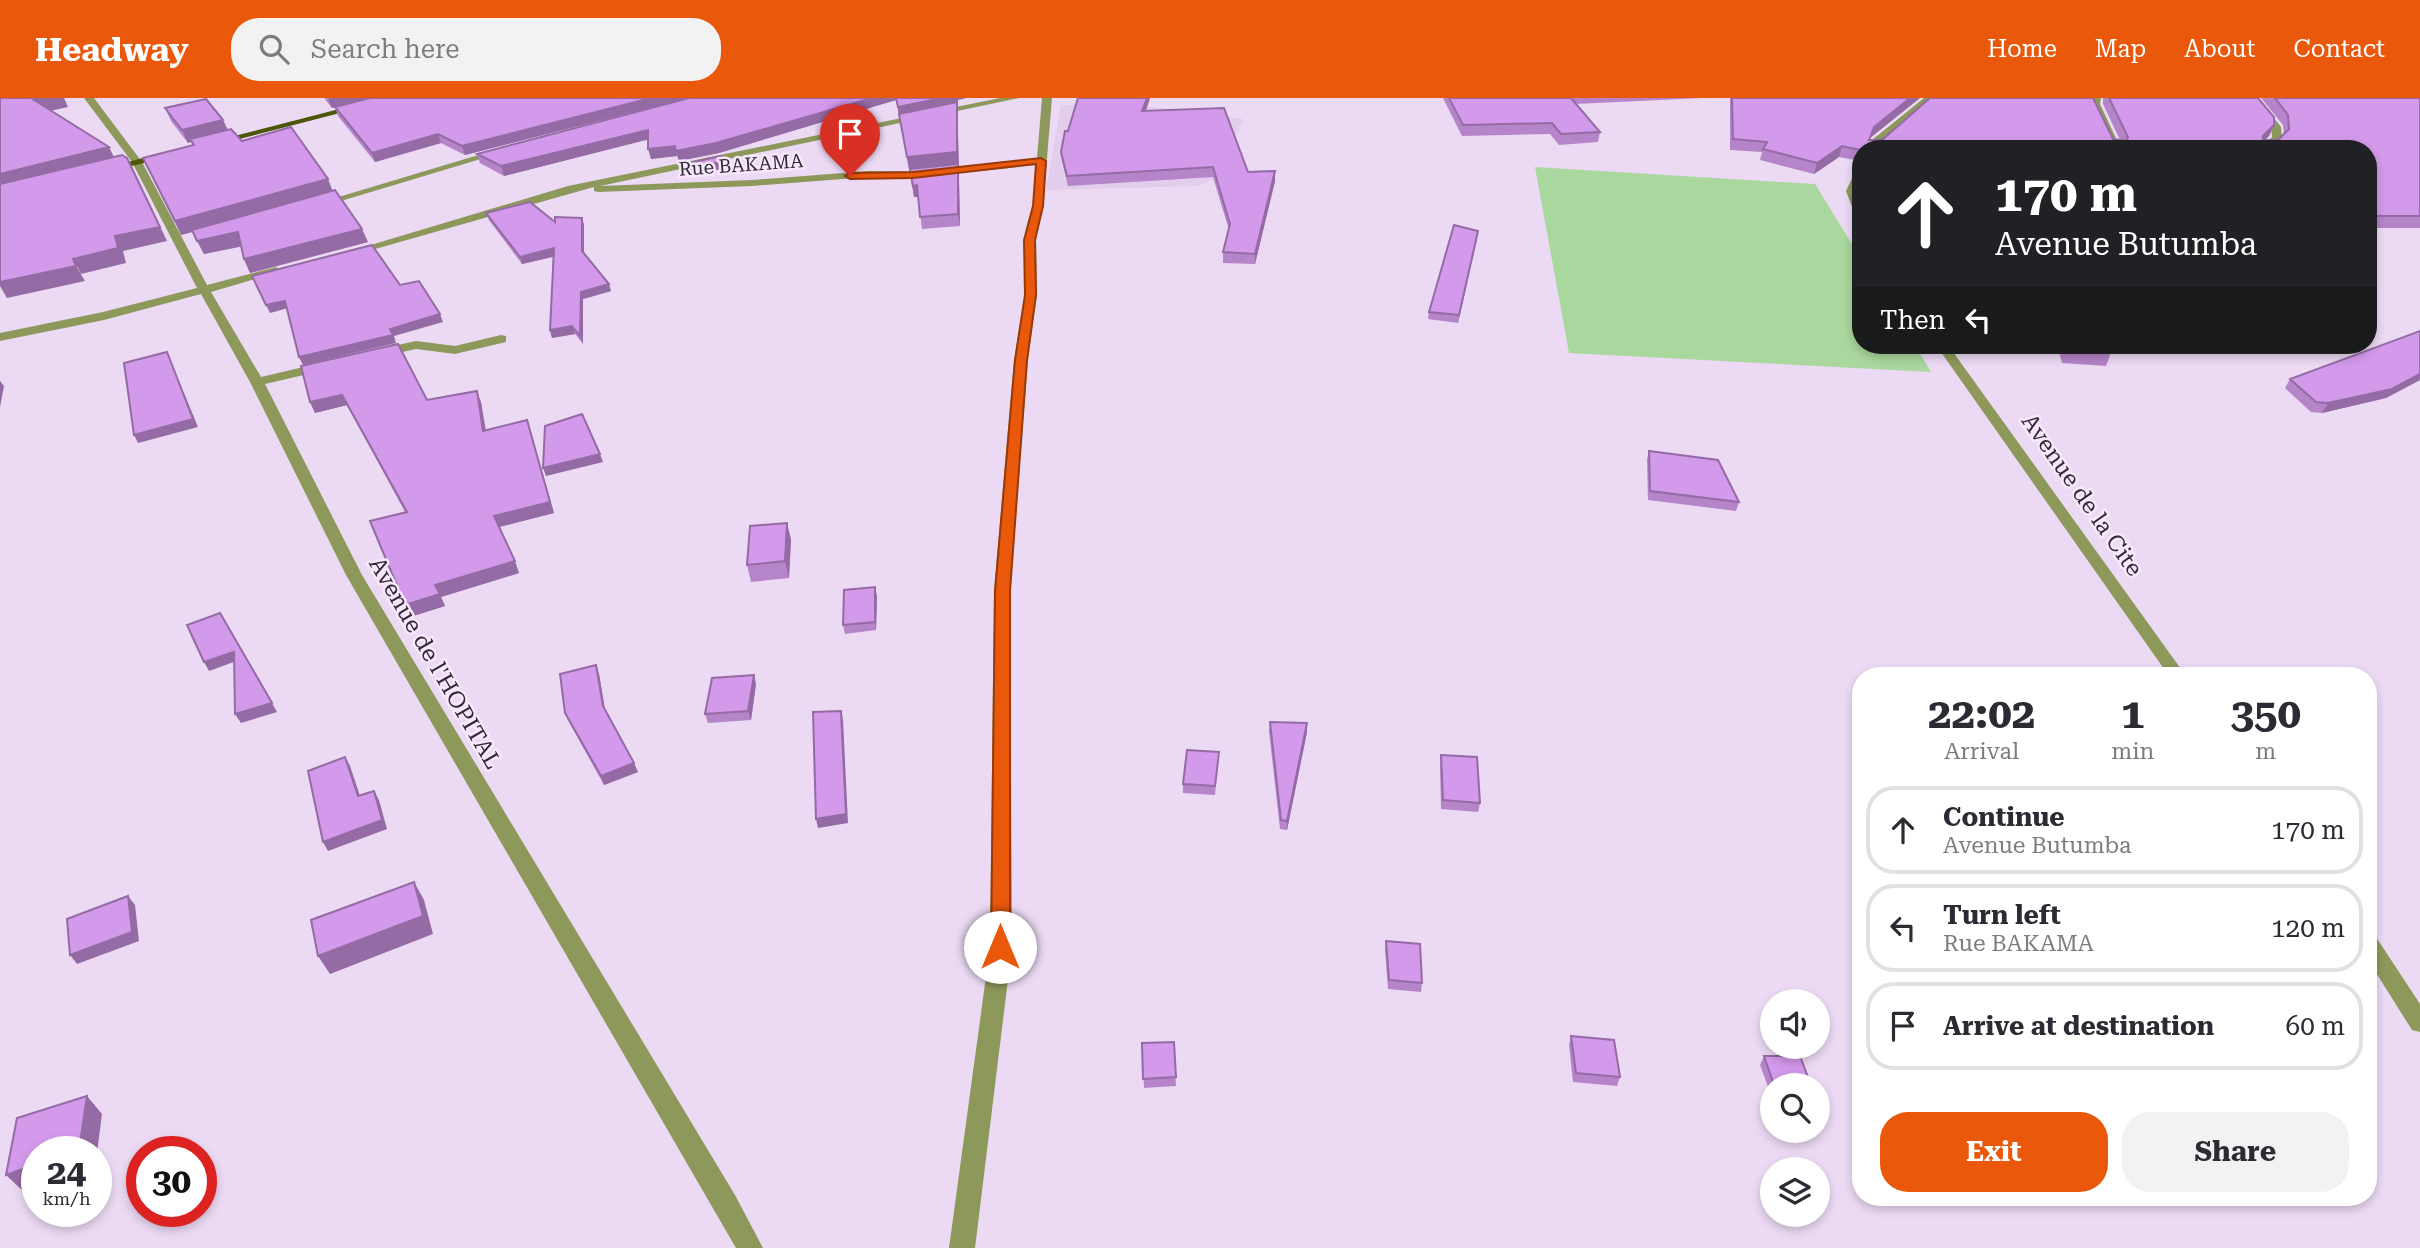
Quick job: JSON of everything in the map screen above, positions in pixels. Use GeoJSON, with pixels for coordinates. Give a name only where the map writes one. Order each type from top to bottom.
{"type":"FeatureCollection","features":[{"type":"Feature","properties":{"kind":"main road"},"geometry":{"type":"LineString","coordinates":[[204,145],[393,98]]}},
{"type":"Feature","properties":{"kind":"main road"},"geometry":{"type":"LineString","coordinates":[[100,171],[177,152]]}},
{"type":"Feature","properties":{"kind":"street","name":"Avenue de l'HOPITAL"},"geometry":{"type":"LineString","coordinates":[[89,98],[137,162],[183,241],[204,290],[257,382],[354,575],[719,1191],[750,1248]]}},
{"type":"Feature","properties":{"kind":"street"},"geometry":{"type":"LineString","coordinates":[[337,256],[568,189],[1014,98]]}},
{"type":"Feature","properties":{"kind":"street"},"geometry":{"type":"LineString","coordinates":[[962,1248],[1000,947],[1002,591],[1021,360],[1031,295],[1030,240],[1038,206],[1047,98]]}},
{"type":"Feature","properties":{"kind":"street"},"geometry":{"type":"LineString","coordinates":[[1878,140],[1930,98]]}},
{"type":"Feature","properties":{"kind":"street"},"geometry":{"type":"LineString","coordinates":[[2096,98],[2095,104],[2112,140]]}},
{"type":"Feature","properties":{"kind":"street"},"geometry":{"type":"LineString","coordinates":[[2253,98],[2276,127],[2275,140]]}},
{"type":"Feature","properties":{"kind":"street"},"geometry":{"type":"LineString","coordinates":[[304,209],[509,150]]}},
{"type":"Feature","properties":{"kind":"street","name":"Rue BAKAMA"},"geometry":{"type":"LineString","coordinates":[[568,189],[639,189],[869,174],[913,175],[1041,161]]}},
{"type":"Feature","properties":{"kind":"street"},"geometry":{"type":"LineString","coordinates":[[0,337],[104,316],[288,268]]}},
{"type":"Feature","properties":{"kind":"street"},"geometry":{"type":"LineString","coordinates":[[363,357],[416,345],[455,350],[501,339]]}},
{"type":"Feature","properties":{"kind":"street","name":"Avenue de la Cite"},"geometry":{"type":"LineString","coordinates":[[1948,354],[2172,667]]}},
{"type":"Feature","properties":{"kind":"street"},"geometry":{"type":"LineString","coordinates":[[257,382],[336,363]]}},
{"type":"Feature","properties":{"kind":"street"},"geometry":{"type":"LineString","coordinates":[[2377,957],[2420,1023]]}},
{"type":"Feature","properties":{"kind":"shaded area"},"geometry":{"type":"Polygon","coordinates":[[[1061,105],[1147,106],[1243,119],[1237,134],[1214,139],[1231,170],[1199,186],[1046,190],[1061,105]]]}},
{"type":"Feature","properties":{"kind":"green space"},"geometry":{"type":"Polygon","coordinates":[[[1535,167],[1815,184],[1852,244],[1852,354],[1920,354],[1931,372],[1569,353],[1535,167]]]}},
{"type":"Feature","properties":{"kind":"building"},"geometry":{"type":"Polygon","coordinates":[[[0,98],[42,98],[34,100],[109,147],[0,174],[0,98]]]}},
{"type":"Feature","properties":{"kind":"building"},"geometry":{"type":"Polygon","coordinates":[[[370,98],[651,98],[462,146],[438,134],[372,153],[335,107],[370,98]]]}},
{"type":"Feature","properties":{"kind":"building"},"geometry":{"type":"Polygon","coordinates":[[[689,98],[872,98],[716,143],[676,151],[675,146],[648,149],[648,130],[501,166],[477,154],[689,98]]]}},
{"type":"Feature","properties":{"kind":"building"},"geometry":{"type":"Polygon","coordinates":[[[896,98],[942,98],[898,107],[896,98]]]}},
{"type":"Feature","properties":{"kind":"building"},"geometry":{"type":"Polygon","coordinates":[[[1078,98],[1147,98],[1142,111],[1224,108],[1248,172],[1275,171],[1255,254],[1223,252],[1230,224],[1213,167],[1067,176],[1061,152],[1065,131],[1068,131],[1078,98]]]}},
{"type":"Feature","properties":{"kind":"building"},"geometry":{"type":"Polygon","coordinates":[[[1449,98],[1571,98],[1600,132],[1561,134],[1552,123],[1463,125],[1449,98]]]}},
{"type":"Feature","properties":{"kind":"building"},"geometry":{"type":"Polygon","coordinates":[[[1732,98],[1910,98],[1874,127],[1869,140],[1852,140],[1852,148],[1842,146],[1817,163],[1763,149],[1767,142],[1733,139],[1732,98]]]}},
{"type":"Feature","properties":{"kind":"building"},"geometry":{"type":"Polygon","coordinates":[[[1930,98],[2093,98],[2113,139],[2120,140],[1882,140],[1930,98]]]}},
{"type":"Feature","properties":{"kind":"building"},"geometry":{"type":"Polygon","coordinates":[[[2109,98],[2258,98],[2274,117],[2274,125],[2263,136],[2263,140],[2126,140],[2128,137],[2109,98]]]}},
{"type":"Feature","properties":{"kind":"building"},"geometry":{"type":"Polygon","coordinates":[[[2275,98],[2420,98],[2420,216],[2377,216],[2377,140],[2278,140],[2289,129],[2288,115],[2275,98]]]}},
{"type":"Feature","properties":{"kind":"building"},"geometry":{"type":"Polygon","coordinates":[[[206,99],[223,120],[182,130],[165,108],[206,99]]]}},
{"type":"Feature","properties":{"kind":"building"},"geometry":{"type":"Polygon","coordinates":[[[957,102],[957,152],[907,157],[899,114],[957,102]]]}},
{"type":"Feature","properties":{"kind":"building"},"geometry":{"type":"Polygon","coordinates":[[[291,127],[328,179],[175,221],[143,158],[194,145],[190,139],[231,129],[242,141],[291,127]]]}},
{"type":"Feature","properties":{"kind":"building"},"geometry":{"type":"Polygon","coordinates":[[[122,155],[127,158],[160,227],[115,236],[118,248],[73,259],[76,266],[0,282],[0,184],[122,155]]]}},
{"type":"Feature","properties":{"kind":"building"},"geometry":{"type":"Polygon","coordinates":[[[721,156],[723,162],[681,168],[680,165],[721,156]]]}},
{"type":"Feature","properties":{"kind":"building"},"geometry":{"type":"Polygon","coordinates":[[[958,164],[958,214],[920,217],[917,185],[913,186],[910,169],[958,164]]]}},
{"type":"Feature","properties":{"kind":"building"},"geometry":{"type":"Polygon","coordinates":[[[335,190],[362,229],[244,259],[238,232],[197,241],[192,230],[335,190]]]}},
{"type":"Feature","properties":{"kind":"building"},"geometry":{"type":"Polygon","coordinates":[[[530,202],[555,222],[555,217],[582,218],[582,251],[609,284],[581,292],[580,336],[572,326],[550,330],[554,248],[520,257],[486,213],[530,202]]]}},
{"type":"Feature","properties":{"kind":"building"},"geometry":{"type":"Polygon","coordinates":[[[1454,225],[1478,231],[1459,315],[1429,312],[1454,225]]]}},
{"type":"Feature","properties":{"kind":"building"},"geometry":{"type":"Polygon","coordinates":[[[372,245],[400,285],[419,281],[440,314],[390,329],[393,335],[299,357],[285,301],[266,305],[252,276],[372,245]]]}},
{"type":"Feature","properties":{"kind":"building"},"geometry":{"type":"Polygon","coordinates":[[[2420,331],[2420,374],[2392,389],[2328,403],[2316,402],[2290,379],[2358,354],[2377,354],[2377,347],[2420,331]]]}},
{"type":"Feature","properties":{"kind":"building"},"geometry":{"type":"Polygon","coordinates":[[[398,344],[427,400],[477,391],[483,431],[527,420],[550,502],[494,516],[515,561],[435,585],[440,594],[405,605],[370,521],[407,512],[342,395],[310,402],[301,366],[398,344]]]}},
{"type":"Feature","properties":{"kind":"building"},"geometry":{"type":"Polygon","coordinates":[[[167,352],[193,419],[134,435],[124,363],[167,352]]]}},
{"type":"Feature","properties":{"kind":"building"},"geometry":{"type":"Polygon","coordinates":[[[582,414],[600,454],[543,468],[545,426],[582,414]]]}},
{"type":"Feature","properties":{"kind":"building"},"geometry":{"type":"Polygon","coordinates":[[[1649,451],[1718,460],[1739,502],[1650,491],[1649,451]]]}},
{"type":"Feature","properties":{"kind":"building"},"geometry":{"type":"Polygon","coordinates":[[[787,523],[785,561],[747,565],[750,526],[787,523]]]}},
{"type":"Feature","properties":{"kind":"building"},"geometry":{"type":"Polygon","coordinates":[[[875,587],[875,622],[843,625],[844,590],[875,587]]]}},
{"type":"Feature","properties":{"kind":"building"},"geometry":{"type":"Polygon","coordinates":[[[220,613],[272,703],[235,714],[234,652],[204,662],[187,625],[220,613]]]}},
{"type":"Feature","properties":{"kind":"building"},"geometry":{"type":"Polygon","coordinates":[[[596,665],[603,706],[634,763],[601,776],[565,713],[560,674],[596,665]]]}},
{"type":"Feature","properties":{"kind":"building"},"geometry":{"type":"Polygon","coordinates":[[[754,675],[748,711],[705,714],[712,678],[754,675]]]}},
{"type":"Feature","properties":{"kind":"building"},"geometry":{"type":"Polygon","coordinates":[[[841,711],[846,814],[816,819],[813,712],[841,711]]]}},
{"type":"Feature","properties":{"kind":"building"},"geometry":{"type":"Polygon","coordinates":[[[1270,722],[1307,723],[1287,821],[1281,820],[1270,722]]]}},
{"type":"Feature","properties":{"kind":"building"},"geometry":{"type":"Polygon","coordinates":[[[1187,750],[1219,752],[1215,786],[1183,784],[1187,750]]]}},
{"type":"Feature","properties":{"kind":"building"},"geometry":{"type":"Polygon","coordinates":[[[1441,755],[1477,757],[1480,803],[1443,800],[1441,755]]]}},
{"type":"Feature","properties":{"kind":"building"},"geometry":{"type":"Polygon","coordinates":[[[345,757],[358,796],[374,791],[382,820],[323,842],[308,771],[345,757]]]}},
{"type":"Feature","properties":{"kind":"building"},"geometry":{"type":"Polygon","coordinates":[[[414,882],[423,916],[318,956],[311,920],[414,882]]]}},
{"type":"Feature","properties":{"kind":"building"},"geometry":{"type":"Polygon","coordinates":[[[128,896],[132,932],[70,955],[67,919],[128,896]]]}},
{"type":"Feature","properties":{"kind":"building"},"geometry":{"type":"Polygon","coordinates":[[[1386,941],[1420,944],[1422,983],[1389,980],[1386,941]]]}},
{"type":"Feature","properties":{"kind":"building"},"geometry":{"type":"Polygon","coordinates":[[[1571,1036],[1614,1040],[1620,1077],[1576,1073],[1571,1036]]]}},
{"type":"Feature","properties":{"kind":"building"},"geometry":{"type":"Polygon","coordinates":[[[1174,1042],[1176,1077],[1143,1079],[1142,1043],[1174,1042]]]}},
{"type":"Feature","properties":{"kind":"building"},"geometry":{"type":"Polygon","coordinates":[[[1765,1059],[1801,1059],[1806,1073],[1770,1073],[1765,1059]]]}},
{"type":"Feature","properties":{"kind":"building"},"geometry":{"type":"Polygon","coordinates":[[[87,1096],[81,1136],[21,1136],[21,1170],[6,1175],[17,1118],[87,1096]]]}},
{"type":"Feature","properties":{"kind":"route"},"geometry":{"type":"LineString","coordinates":[[850,176],[913,175],[1041,161],[1038,206],[1030,240],[1031,295],[1021,360],[1002,591],[1000,947]]}}]}
